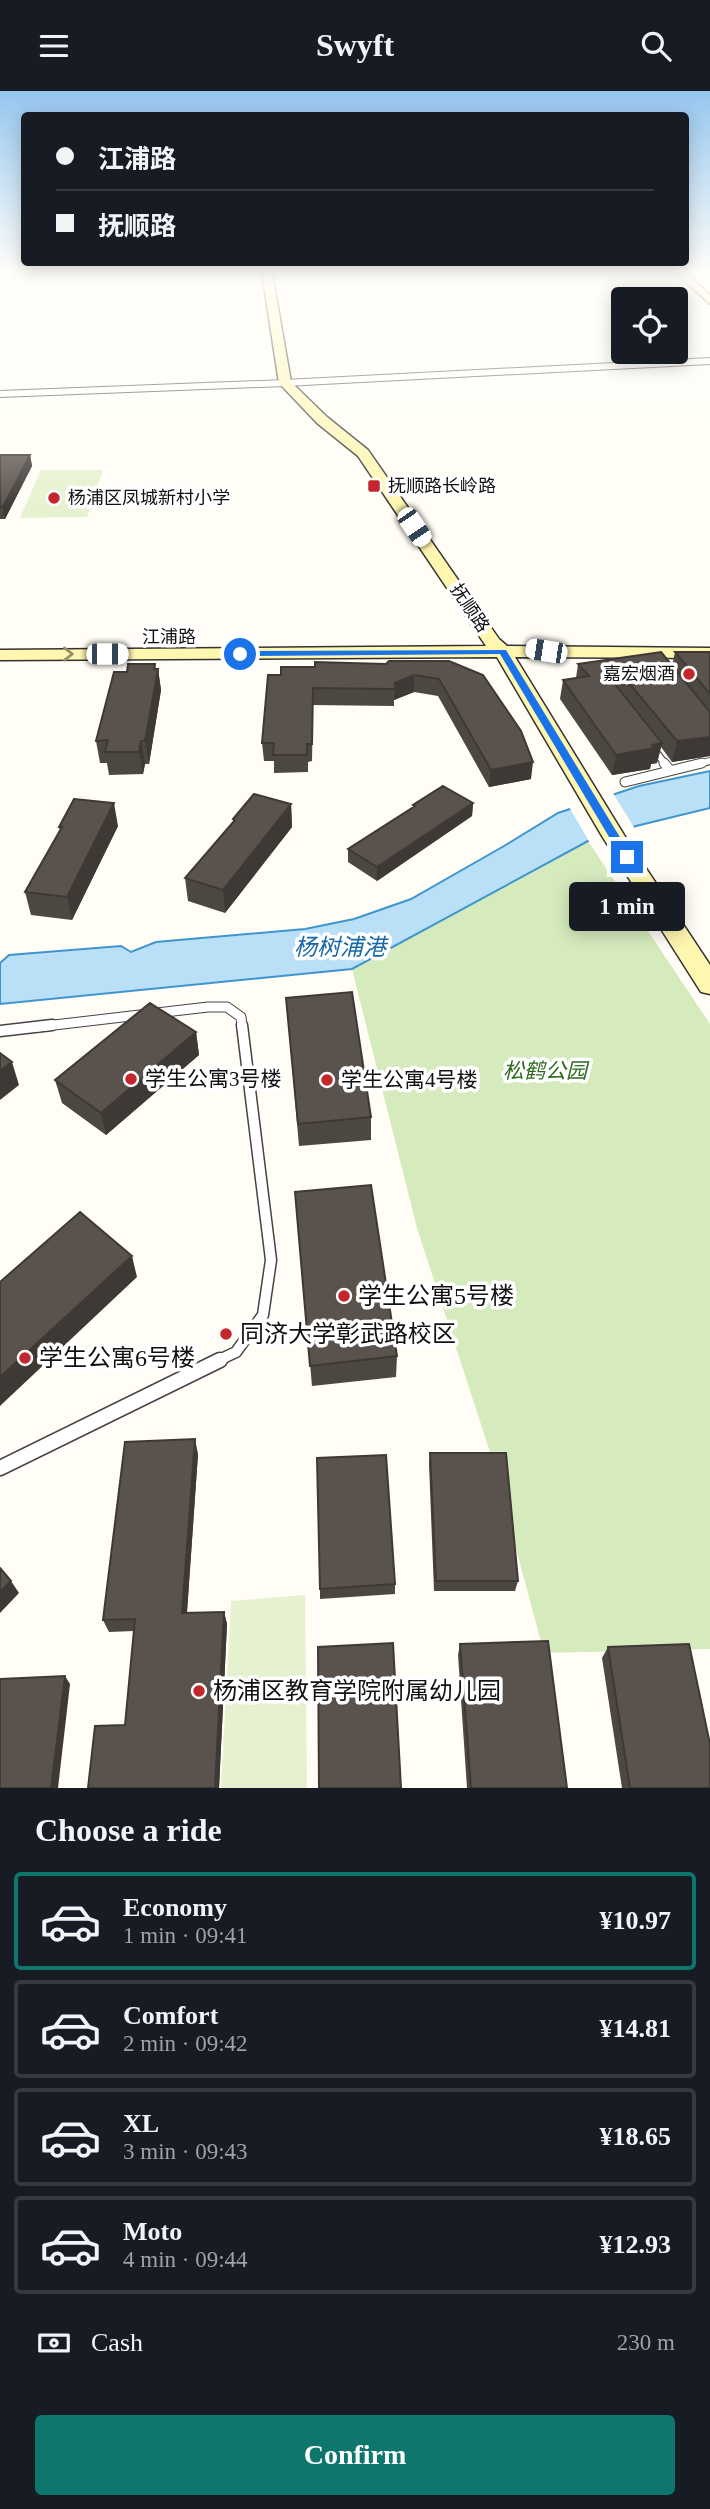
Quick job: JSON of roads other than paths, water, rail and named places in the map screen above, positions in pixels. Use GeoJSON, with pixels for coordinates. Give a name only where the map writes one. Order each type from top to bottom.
{"type":"FeatureCollection","features":[{"type":"Feature","properties":{"kind":"street"},"geometry":{"type":"LineString","coordinates":[[280,352],[285,383]]}},
{"type":"Feature","properties":{"kind":"street"},"geometry":{"type":"LineString","coordinates":[[0,394],[285,383],[710,361]]}},
{"type":"Feature","properties":{"kind":"street","name":"抚顺路"},"geometry":{"type":"LineString","coordinates":[[285,383],[323,420],[363,453],[498,647],[612,836],[710,985]]}},
{"type":"Feature","properties":{"kind":"street","name":"江浦路"},"geometry":{"type":"LineString","coordinates":[[0,638],[444,637],[498,647]]}},
{"type":"Feature","properties":{"kind":"street","name":"江浦路"},"geometry":{"type":"LineString","coordinates":[[0,655],[498,647],[652,657],[710,653]]}},
{"type":"Feature","properties":{"kind":"lane"},"geometry":{"type":"LineString","coordinates":[[645,739],[669,769]]}},
{"type":"Feature","properties":{"kind":"lane"},"geometry":{"type":"LineString","coordinates":[[625,782],[710,761]]}},
{"type":"Feature","properties":{"kind":"lane"},"geometry":{"type":"LineString","coordinates":[[0,1031],[208,1007],[227,1007],[241,1017],[271,1260],[263,1315],[236,1352],[0,1468]]}},
{"type":"Feature","properties":{"kind":"water","name":"杨树浦港"},"geometry":{"type":"Polygon","coordinates":[[[710,771],[710,808],[588,841],[352,969],[0,1004],[0,963],[9,955],[121,946],[131,952],[156,942],[305,929],[354,919],[411,899],[558,813],[639,786],[710,771]]]}},
{"type":"Feature","properties":{"kind":"place","name":"抚顺路长岭路"},"geometry":{"type":"Point","coordinates":[374,486]}},
{"type":"Feature","properties":{"kind":"place","name":"杨浦区凤城新村小学"},"geometry":{"type":"Point","coordinates":[54,498]}},
{"type":"Feature","properties":{"kind":"place","name":"嘉宏烟酒"},"geometry":{"type":"Point","coordinates":[689,674]}},
{"type":"Feature","properties":{"kind":"place","name":"学生公寓3号楼"},"geometry":{"type":"Point","coordinates":[131,1079]}},
{"type":"Feature","properties":{"kind":"place","name":"学生公寓4号楼"},"geometry":{"type":"Point","coordinates":[327,1080]}},
{"type":"Feature","properties":{"kind":"place","name":"学生公寓5号楼"},"geometry":{"type":"Point","coordinates":[344,1296]}},
{"type":"Feature","properties":{"kind":"place","name":"同济大学彰武路校区"},"geometry":{"type":"Point","coordinates":[226,1334]}},
{"type":"Feature","properties":{"kind":"place","name":"学生公寓6号楼"},"geometry":{"type":"Point","coordinates":[25,1358]}},
{"type":"Feature","properties":{"kind":"place","name":"杨浦区教育学院附属幼儿园"},"geometry":{"type":"Point","coordinates":[199,1691]}},
{"type":"Feature","properties":{"kind":"park label","name":"松鹤公园"},"geometry":{"type":"Point","coordinates":[545,1071]}}]}
